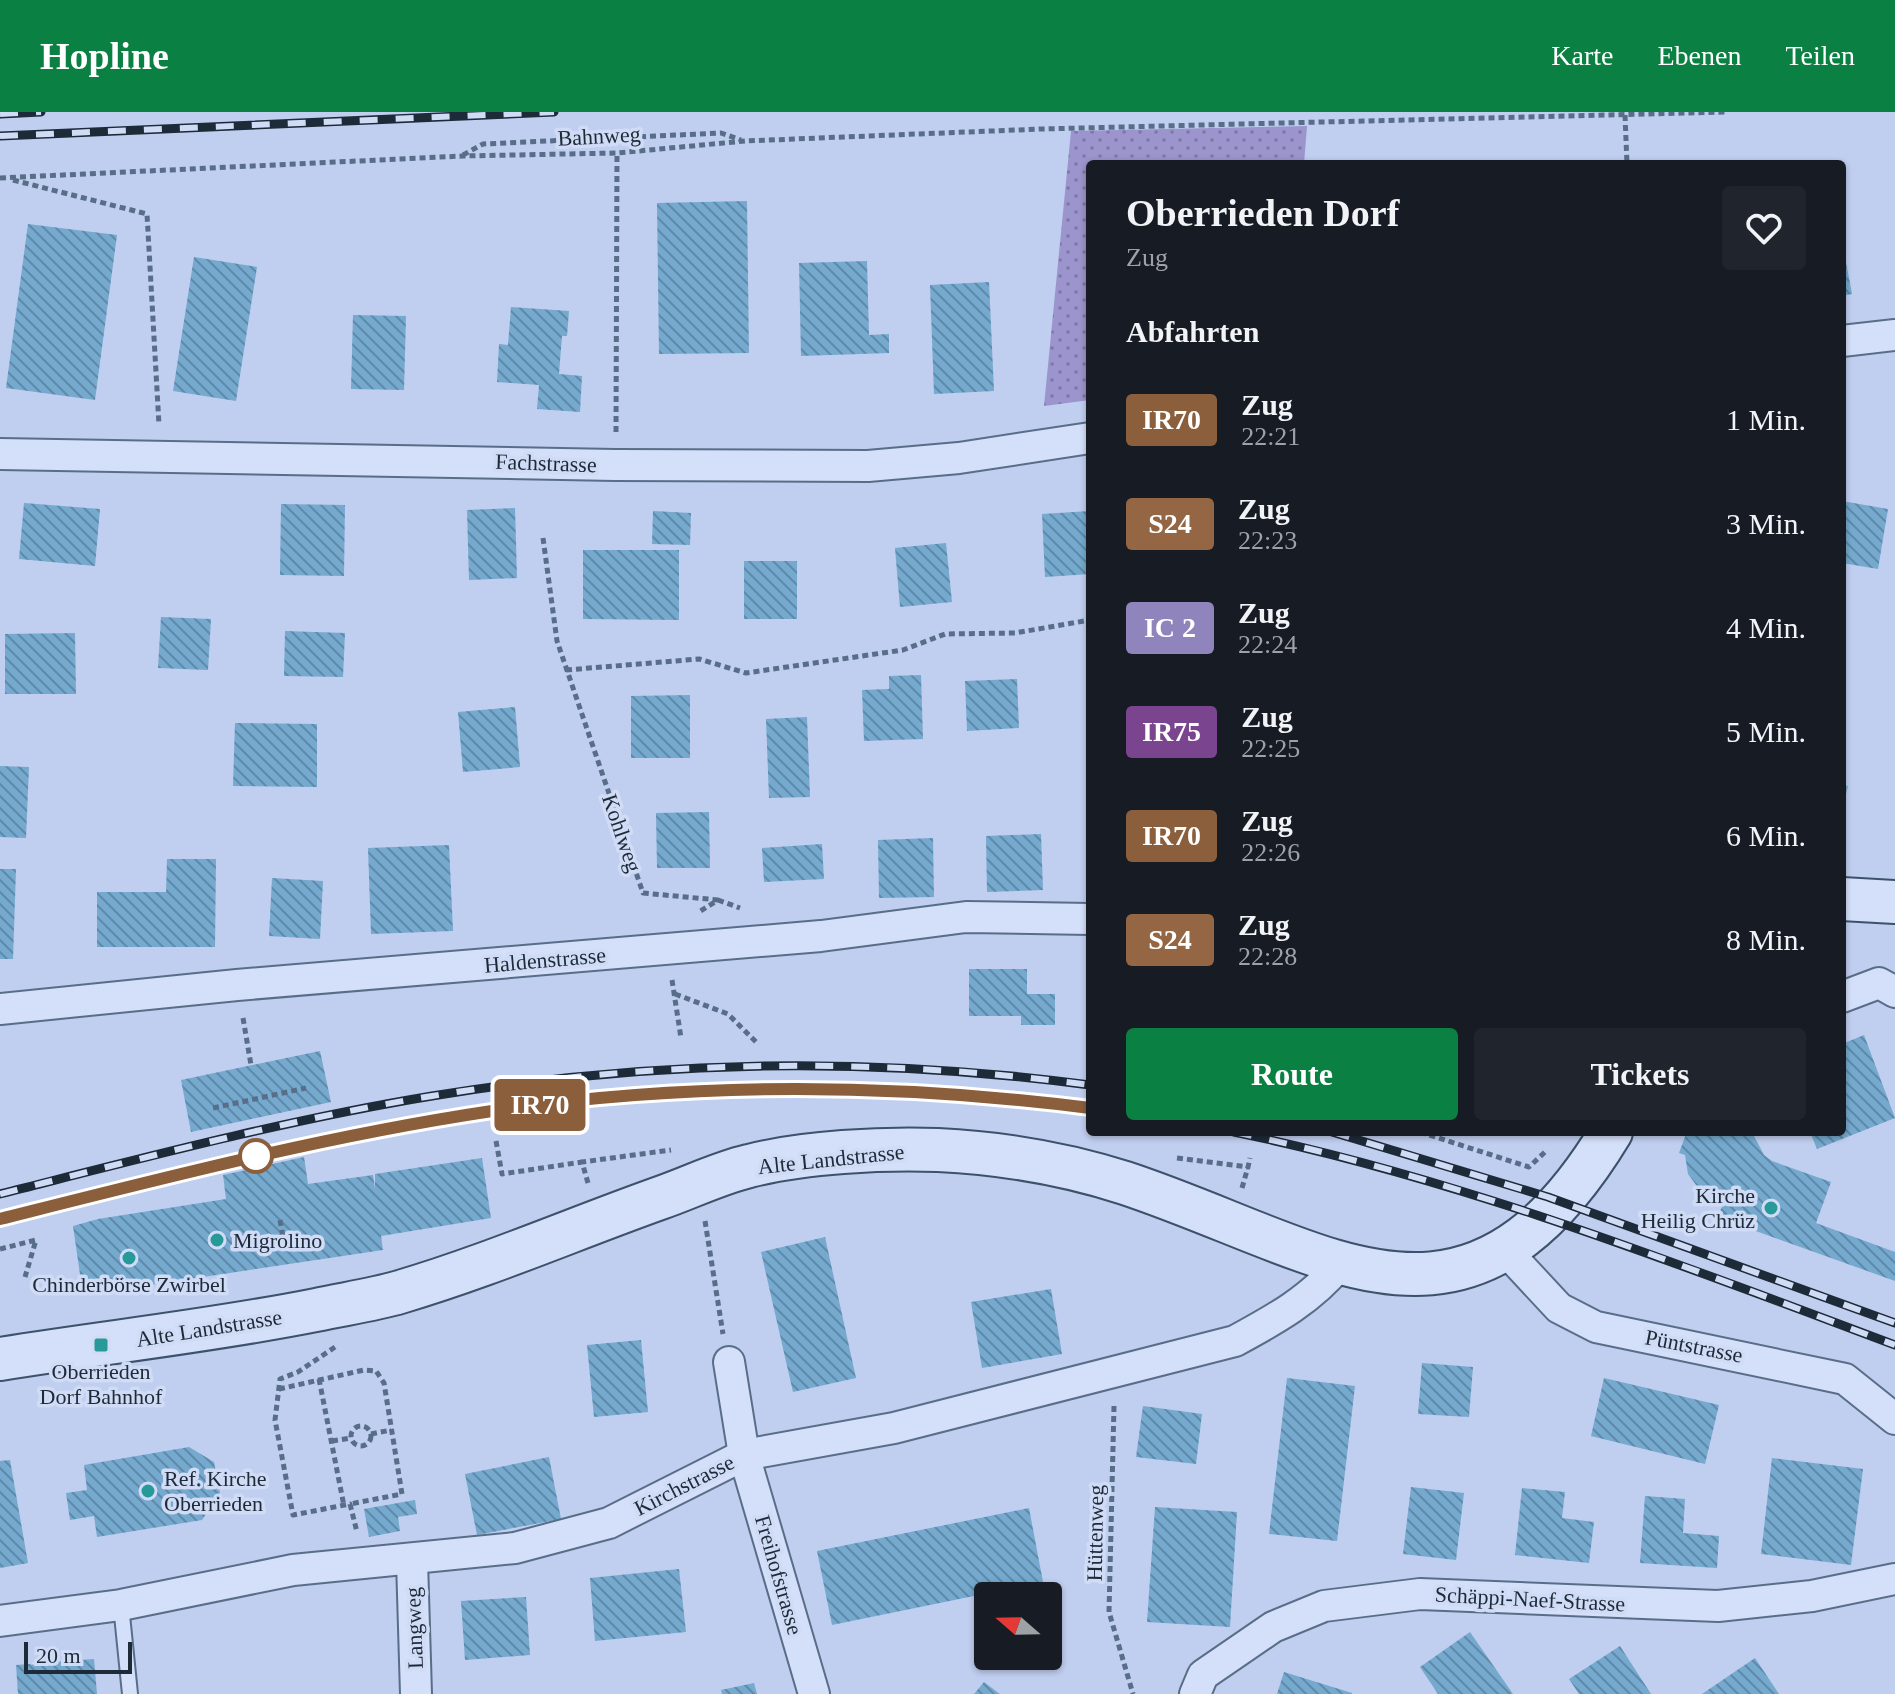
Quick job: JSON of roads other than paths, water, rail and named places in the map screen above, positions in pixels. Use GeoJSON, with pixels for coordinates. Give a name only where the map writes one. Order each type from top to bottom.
{"type":"FeatureCollection","features":[{"type":"Feature","properties":{"kind":"main road"},"geometry":{"type":"LineString","coordinates":[[1846,899],[1895,902]]}},
{"type":"Feature","properties":{"kind":"main road","name":"Alte Landstrasse"},"geometry":{"type":"LineString","coordinates":[[0,1359],[158,1338],[395,1294],[750,1166],[859,1151],[939,1150],[1039,1161],[1122,1182],[1340,1264],[1389,1276],[1426,1275],[1471,1267],[1506,1251],[1586,1173],[1609,1136]]}},
{"type":"Feature","properties":{"kind":"street"},"geometry":{"type":"LineString","coordinates":[[1846,341],[1895,335]]}},
{"type":"Feature","properties":{"kind":"street","name":"Fachstrasse"},"geometry":{"type":"LineString","coordinates":[[0,454],[868,466],[959,458],[1086,439]]}},
{"type":"Feature","properties":{"kind":"street","name":"Haldenstrasse"},"geometry":{"type":"LineString","coordinates":[[0,1009],[821,936],[966,917],[1086,919]]}},
{"type":"Feature","properties":{"kind":"street"},"geometry":{"type":"LineString","coordinates":[[1846,995],[1879,983],[1895,992]]}},
{"type":"Feature","properties":{"kind":"street","name":"Püntstrasse"},"geometry":{"type":"LineString","coordinates":[[1506,1251],[1559,1308],[1596,1327],[1845,1379],[1895,1419]]}},
{"type":"Feature","properties":{"kind":"street","name":"Kirchstrasse"},"geometry":{"type":"LineString","coordinates":[[0,1621],[121,1605],[293,1570],[412,1561],[515,1548],[609,1523],[744,1455],[894,1428],[1235,1341],[1285,1314],[1325,1282],[1340,1264]]}},
{"type":"Feature","properties":{"kind":"street"},"geometry":{"type":"LineString","coordinates":[[729,1362],[744,1455]]}},
{"type":"Feature","properties":{"kind":"street","name":"Freihofstrasse"},"geometry":{"type":"LineString","coordinates":[[744,1455],[814,1694]]}},
{"type":"Feature","properties":{"kind":"street","name":"Langweg"},"geometry":{"type":"LineString","coordinates":[[412,1561],[416,1694]]}},
{"type":"Feature","properties":{"kind":"street","name":"Schäppi-Naef-Strasse"},"geometry":{"type":"LineString","coordinates":[[1195,1694],[1203,1675],[1273,1627],[1324,1606],[1420,1594],[1718,1606],[1812,1596],[1895,1579]]}},
{"type":"Feature","properties":{"kind":"lane"},"geometry":{"type":"LineString","coordinates":[[121,1605],[130,1694]]}},
{"type":"Feature","properties":{"kind":"railway"},"geometry":{"type":"LineString","coordinates":[[0,114],[41,112]]}},
{"type":"Feature","properties":{"kind":"railway"},"geometry":{"type":"LineString","coordinates":[[0,136],[554,112]]}},
{"type":"Feature","properties":{"kind":"railway"},"geometry":{"type":"LineString","coordinates":[[0,1194],[323,1116],[432,1096],[596,1075],[760,1066],[843,1066],[925,1069],[1086,1085]]}},
{"type":"Feature","properties":{"kind":"railway"},"geometry":{"type":"LineString","coordinates":[[0,1219],[306,1145],[430,1121],[566,1102],[641,1095],[791,1089],[941,1094],[1086,1108]]}},
{"type":"Feature","properties":{"kind":"railway"},"geometry":{"type":"LineString","coordinates":[[1252,1136],[1319,1151],[1486,1199],[1651,1254],[1895,1345]]}},
{"type":"Feature","properties":{"kind":"railway"},"geometry":{"type":"LineString","coordinates":[[1345,1136],[1548,1197],[1895,1323]]}},
{"type":"Feature","properties":{"kind":"train","name":"IR70"},"geometry":{"type":"LineString","coordinates":[[0,1219],[159,1179],[371,1132],[494,1111],[581,1101],[685,1093],[834,1090],[953,1095],[1086,1108]]}},
{"type":"Feature","properties":{"kind":"place","name":"Kirche Heilig Chrüz"},"geometry":{"type":"Point","coordinates":[1771,1208]}},
{"type":"Feature","properties":{"kind":"place","name":"Migrolino"},"geometry":{"type":"Point","coordinates":[217,1240]}},
{"type":"Feature","properties":{"kind":"place","name":"Chinderbörse Zwirbel"},"geometry":{"type":"Point","coordinates":[129,1258]}},
{"type":"Feature","properties":{"kind":"place","name":"Oberrieden Dorf Bahnhof"},"geometry":{"type":"Point","coordinates":[101,1345]}},
{"type":"Feature","properties":{"kind":"place","name":"Ref. Kirche Oberrieden"},"geometry":{"type":"Point","coordinates":[148,1491]}}]}
